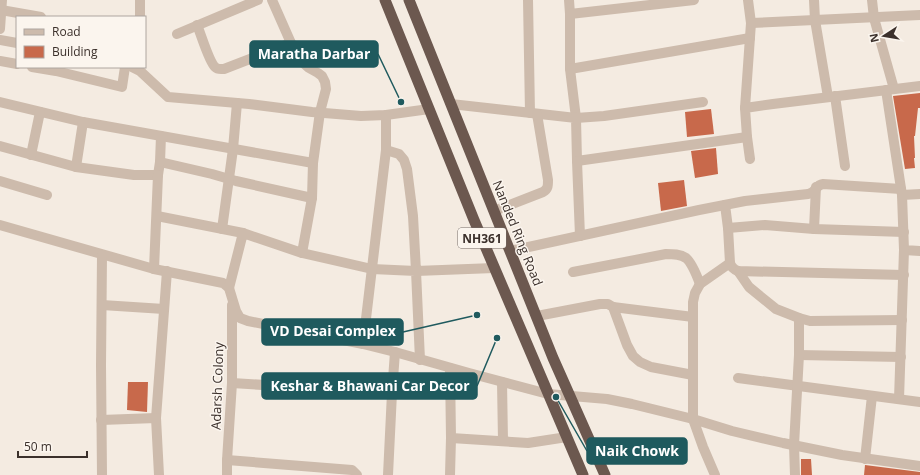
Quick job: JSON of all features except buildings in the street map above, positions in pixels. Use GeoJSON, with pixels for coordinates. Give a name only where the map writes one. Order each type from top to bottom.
{"type":"FeatureCollection","features":[{"type":"Feature","properties":{"kind":"highway","name":"NH361"},"geometry":{"type":"LineString","coordinates":[[385,0],[494,268],[583,475]]}},
{"type":"Feature","properties":{"kind":"highway","name":"Nanded Ring Road"},"geometry":{"type":"LineString","coordinates":[[409,0],[536,316],[604,475]]}},
{"type":"Feature","properties":{"kind":"street"},"geometry":{"type":"LineString","coordinates":[[140,0],[140,16]]}},
{"type":"Feature","properties":{"kind":"street"},"geometry":{"type":"LineString","coordinates":[[178,34],[258,0]]}},
{"type":"Feature","properties":{"kind":"street"},"geometry":{"type":"LineString","coordinates":[[272,0],[300,60],[304,65],[322,76],[326,89],[320,112],[313,163],[312,198],[302,253]]}},
{"type":"Feature","properties":{"kind":"street"},"geometry":{"type":"LineString","coordinates":[[494,211],[542,192],[548,187],[548,180],[533,113],[528,0]]}},
{"type":"Feature","properties":{"kind":"street"},"geometry":{"type":"LineString","coordinates":[[569,0],[570,69],[576,118],[580,236]]}},
{"type":"Feature","properties":{"kind":"street"},"geometry":{"type":"LineString","coordinates":[[570,14],[694,0]]}},
{"type":"Feature","properties":{"kind":"street"},"geometry":{"type":"LineString","coordinates":[[748,0],[751,23],[745,108],[750,159]]}},
{"type":"Feature","properties":{"kind":"street"},"geometry":{"type":"LineString","coordinates":[[814,0],[816,20],[845,166]]}},
{"type":"Feature","properties":{"kind":"street"},"geometry":{"type":"LineString","coordinates":[[872,0],[874,18],[890,89],[902,192],[904,275],[899,400]]}},
{"type":"Feature","properties":{"kind":"street"},"geometry":{"type":"LineString","coordinates":[[0,29],[2,5],[38,16]]}},
{"type":"Feature","properties":{"kind":"street"},"geometry":{"type":"LineString","coordinates":[[751,23],[920,15]]}},
{"type":"Feature","properties":{"kind":"street"},"geometry":{"type":"LineString","coordinates":[[197,25],[211,61],[214,67],[218,70],[291,43]]}},
{"type":"Feature","properties":{"kind":"street"},"geometry":{"type":"LineString","coordinates":[[570,69],[750,38]]}},
{"type":"Feature","properties":{"kind":"street"},"geometry":{"type":"LineString","coordinates":[[0,40],[16,43]]}},
{"type":"Feature","properties":{"kind":"street"},"geometry":{"type":"LineString","coordinates":[[0,61],[16,64]]}},
{"type":"Feature","properties":{"kind":"street"},"geometry":{"type":"LineString","coordinates":[[44,68],[56,69],[122,87],[125,68]]}},
{"type":"Feature","properties":{"kind":"street"},"geometry":{"type":"LineString","coordinates":[[134,68],[140,71],[168,97],[361,116],[386,115],[429,109]]}},
{"type":"Feature","properties":{"kind":"street"},"geometry":{"type":"LineString","coordinates":[[745,108],[920,86]]}},
{"type":"Feature","properties":{"kind":"street"},"geometry":{"type":"LineString","coordinates":[[0,102],[82,122],[313,163]]}},
{"type":"Feature","properties":{"kind":"street"},"geometry":{"type":"LineString","coordinates":[[451,104],[576,118],[604,116],[703,102]]}},
{"type":"Feature","properties":{"kind":"street"},"geometry":{"type":"LineString","coordinates":[[222,229],[234,149],[236,103]]}},
{"type":"Feature","properties":{"kind":"street"},"geometry":{"type":"LineString","coordinates":[[31,156],[40,112]]}},
{"type":"Feature","properties":{"kind":"street"},"geometry":{"type":"LineString","coordinates":[[363,344],[386,150],[386,115]]}},
{"type":"Feature","properties":{"kind":"street"},"geometry":{"type":"LineString","coordinates":[[76,167],[82,122]]}},
{"type":"Feature","properties":{"kind":"street"},"geometry":{"type":"LineString","coordinates":[[154,268],[161,136]]}},
{"type":"Feature","properties":{"kind":"street"},"geometry":{"type":"LineString","coordinates":[[577,161],[747,137]]}},
{"type":"Feature","properties":{"kind":"street"},"geometry":{"type":"LineString","coordinates":[[0,146],[31,156],[76,167],[134,175],[158,175]]}},
{"type":"Feature","properties":{"kind":"street"},"geometry":{"type":"LineString","coordinates":[[386,150],[399,154],[404,160],[408,169],[413,216],[420,360]]}},
{"type":"Feature","properties":{"kind":"street"},"geometry":{"type":"LineString","coordinates":[[160,162],[312,198]]}},
{"type":"Feature","properties":{"kind":"street"},"geometry":{"type":"LineString","coordinates":[[0,181],[47,195]]}},
{"type":"Feature","properties":{"kind":"street"},"geometry":{"type":"LineString","coordinates":[[510,251],[745,201],[808,194],[813,192],[816,187],[822,184],[920,194]]}},
{"type":"Feature","properties":{"kind":"street"},"geometry":{"type":"LineString","coordinates":[[814,229],[816,187]]}},
{"type":"Feature","properties":{"kind":"street"},"geometry":{"type":"LineString","coordinates":[[725,205],[730,263],[734,270],[904,275]]}},
{"type":"Feature","properties":{"kind":"street"},"geometry":{"type":"LineString","coordinates":[[156,216],[243,233],[302,253],[372,269],[416,271],[494,268]]}},
{"type":"Feature","properties":{"kind":"street"},"geometry":{"type":"LineString","coordinates":[[0,225],[154,268],[223,283],[230,293],[240,318],[248,321],[363,344],[548,394],[607,399],[693,419],[732,431],[794,445],[865,459],[920,466]]}},
{"type":"Feature","properties":{"kind":"street"},"geometry":{"type":"LineString","coordinates":[[728,228],[765,225],[814,229],[904,232]]}},
{"type":"Feature","properties":{"kind":"street","name":"Adarsh Colony"},"geometry":{"type":"LineString","coordinates":[[227,475],[232,383],[230,293],[243,233]]}},
{"type":"Feature","properties":{"kind":"street"},"geometry":{"type":"LineString","coordinates":[[904,250],[920,251]]}},
{"type":"Feature","properties":{"kind":"street"},"geometry":{"type":"LineString","coordinates":[[102,254],[102,475]]}},
{"type":"Feature","properties":{"kind":"street"},"geometry":{"type":"LineString","coordinates":[[573,272],[666,254],[677,255],[686,258],[693,268],[700,284]]}},
{"type":"Feature","properties":{"kind":"street"},"geometry":{"type":"LineString","coordinates":[[715,475],[693,419],[693,302],[695,293],[700,284],[730,263]]}},
{"type":"Feature","properties":{"kind":"street"},"geometry":{"type":"LineString","coordinates":[[159,475],[156,418],[167,271]]}},
{"type":"Feature","properties":{"kind":"street"},"geometry":{"type":"LineString","coordinates":[[738,271],[749,287],[776,309],[799,318],[810,321],[902,320]]}},
{"type":"Feature","properties":{"kind":"street"},"geometry":{"type":"LineString","coordinates":[[102,304],[164,309]]}},
{"type":"Feature","properties":{"kind":"street"},"geometry":{"type":"LineString","coordinates":[[536,316],[600,304],[608,304],[613,307],[693,317]]}},
{"type":"Feature","properties":{"kind":"street"},"geometry":{"type":"LineString","coordinates":[[613,307],[632,356],[651,367],[693,375]]}},
{"type":"Feature","properties":{"kind":"street"},"geometry":{"type":"LineString","coordinates":[[795,475],[794,445],[798,386],[799,318]]}},
{"type":"Feature","properties":{"kind":"street"},"geometry":{"type":"LineString","coordinates":[[388,475],[395,352]]}},
{"type":"Feature","properties":{"kind":"street"},"geometry":{"type":"LineString","coordinates":[[799,355],[901,357]]}},
{"type":"Feature","properties":{"kind":"street"},"geometry":{"type":"LineString","coordinates":[[450,368],[450,475]]}},
{"type":"Feature","properties":{"kind":"street"},"geometry":{"type":"LineString","coordinates":[[738,378],[920,402]]}},
{"type":"Feature","properties":{"kind":"street"},"geometry":{"type":"LineString","coordinates":[[502,382],[502,442]]}},
{"type":"Feature","properties":{"kind":"street"},"geometry":{"type":"LineString","coordinates":[[232,383],[392,393]]}},
{"type":"Feature","properties":{"kind":"street"},"geometry":{"type":"LineString","coordinates":[[865,459],[872,396]]}},
{"type":"Feature","properties":{"kind":"street"},"geometry":{"type":"LineString","coordinates":[[101,420],[156,418]]}},
{"type":"Feature","properties":{"kind":"street"},"geometry":{"type":"LineString","coordinates":[[451,438],[528,443],[567,437]]}},
{"type":"Feature","properties":{"kind":"street"},"geometry":{"type":"LineString","coordinates":[[227,460],[352,470],[357,475]]}},
{"type":"Feature","properties":{"kind":"street"},"geometry":{"type":"LineString","coordinates":[[919,475],[920,470]]}},
{"type":"Feature","properties":{"kind":"place","name":"Maratha Darbar"},"geometry":{"type":"Point","coordinates":[401,102]}},
{"type":"Feature","properties":{"kind":"place","name":"VD Desai Complex"},"geometry":{"type":"Point","coordinates":[477,315]}},
{"type":"Feature","properties":{"kind":"place","name":"Keshar & Bhawani Car Decor"},"geometry":{"type":"Point","coordinates":[497,338]}},
{"type":"Feature","properties":{"kind":"place","name":"Naik Chowk"},"geometry":{"type":"Point","coordinates":[556,397]}}]}
